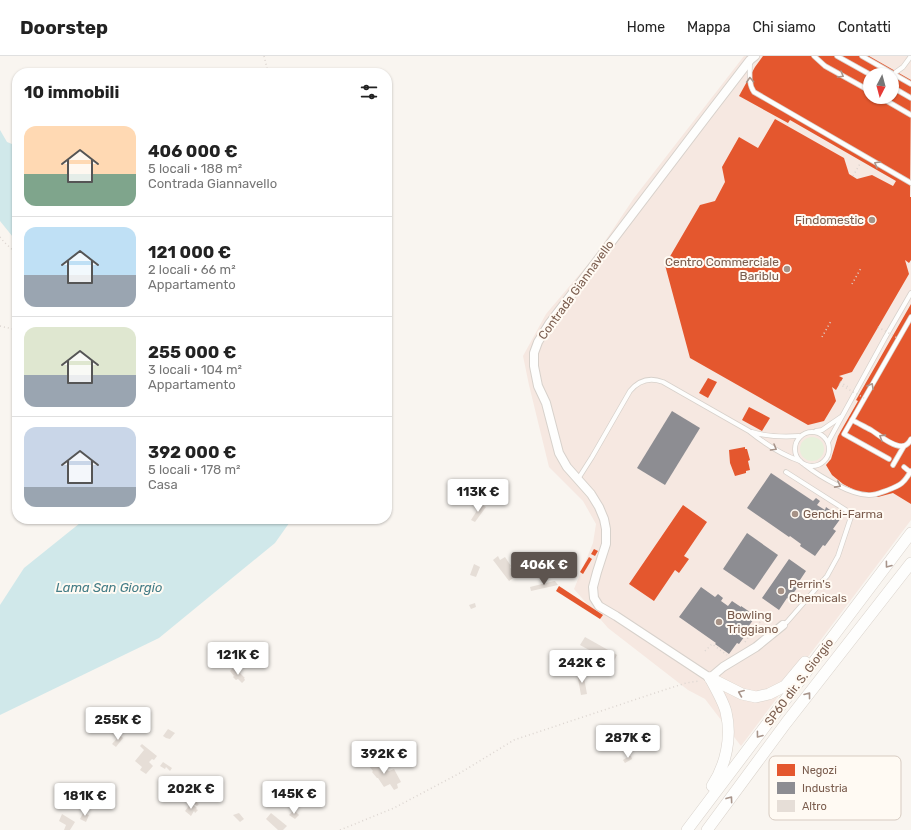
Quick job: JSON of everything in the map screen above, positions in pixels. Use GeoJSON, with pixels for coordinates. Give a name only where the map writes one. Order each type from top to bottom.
{"type":"FeatureCollection","features":[{"type":"Feature","properties":{"kind":"main road","name":"SP60 dir. S. Giorgio"},"geometry":{"type":"LineString","coordinates":[[686,830],[911,533]]}},
{"type":"Feature","properties":{"kind":"main road"},"geometry":{"type":"LineString","coordinates":[[707,830],[786,723],[911,563]]}},
{"type":"Feature","properties":{"kind":"main road"},"geometry":{"type":"LineString","coordinates":[[710,678],[742,694],[756,697],[769,694],[785,686],[812,653],[854,609]]}},
{"type":"Feature","properties":{"kind":"main road"},"geometry":{"type":"LineString","coordinates":[[686,830],[719,776],[726,753],[729,733],[726,711],[710,678]]}},
{"type":"Feature","properties":{"kind":"street","name":"Contrada Giannavello"},"geometry":{"type":"LineString","coordinates":[[710,678],[599,606],[594,598],[593,587],[596,572],[606,544],[604,519],[591,494],[567,467],[559,453],[546,403],[538,386],[534,366],[534,353],[538,342],[549,324],[752,58]]}},
{"type":"Feature","properties":{"kind":"street"},"geometry":{"type":"LineString","coordinates":[[710,678],[723,666],[756,647],[783,625]]}},
{"type":"Feature","properties":{"kind":"lane"},"geometry":{"type":"LineString","coordinates":[[814,56],[825,66],[863,87]]}},
{"type":"Feature","properties":{"kind":"lane"},"geometry":{"type":"LineString","coordinates":[[838,56],[863,70]]}},
{"type":"Feature","properties":{"kind":"lane"},"geometry":{"type":"LineString","coordinates":[[862,56],[911,84]]}},
{"type":"Feature","properties":{"kind":"lane"},"geometry":{"type":"LineString","coordinates":[[899,70],[903,67],[910,56]]}},
{"type":"Feature","properties":{"kind":"lane"},"geometry":{"type":"LineString","coordinates":[[752,58],[750,86],[754,92],[911,183]]}},
{"type":"Feature","properties":{"kind":"lane"},"geometry":{"type":"LineString","coordinates":[[899,91],[911,98]]}},
{"type":"Feature","properties":{"kind":"lane"},"geometry":{"type":"LineString","coordinates":[[892,104],[911,115]]}},
{"type":"Feature","properties":{"kind":"lane"},"geometry":{"type":"LineString","coordinates":[[828,442],[911,293]]}},
{"type":"Feature","properties":{"kind":"lane"},"geometry":{"type":"LineString","coordinates":[[888,459],[844,434],[911,317]]}},
{"type":"Feature","properties":{"kind":"lane"},"geometry":{"type":"LineString","coordinates":[[578,479],[633,386],[647,380],[659,380],[663,382],[749,431],[760,440],[800,461],[815,472],[849,491],[868,496],[876,495],[900,485],[911,471],[904,467]]}},
{"type":"Feature","properties":{"kind":"lane"},"geometry":{"type":"LineString","coordinates":[[749,431],[775,437],[799,436],[808,432],[822,430],[842,416]]}},
{"type":"Feature","properties":{"kind":"lane"},"geometry":{"type":"LineString","coordinates":[[852,420],[894,444],[904,446]]}},
{"type":"Feature","properties":{"kind":"lane"},"geometry":{"type":"LineString","coordinates":[[805,465],[811,466],[821,463],[826,459],[828,454],[829,448],[826,438],[818,432],[812,431]]}},
{"type":"Feature","properties":{"kind":"lane"},"geometry":{"type":"LineString","coordinates":[[799,436],[794,446],[795,452],[800,461]]}},
{"type":"Feature","properties":{"kind":"lane"},"geometry":{"type":"LineString","coordinates":[[893,465],[904,446],[908,444],[911,439]]}},
{"type":"Feature","properties":{"kind":"lane"},"geometry":{"type":"LineString","coordinates":[[783,625],[827,576],[838,556],[852,514],[786,472]]}},
{"type":"Feature","properties":{"kind":"path"},"geometry":{"type":"LineString","coordinates":[[264,56],[267,68]]}},
{"type":"Feature","properties":{"kind":"path"},"geometry":{"type":"LineString","coordinates":[[853,176],[865,157]]}},
{"type":"Feature","properties":{"kind":"path"},"geometry":{"type":"LineString","coordinates":[[0,237],[12,249]]}},
{"type":"Feature","properties":{"kind":"path"},"geometry":{"type":"LineString","coordinates":[[852,284],[861,268]]}},
{"type":"Feature","properties":{"kind":"path"},"geometry":{"type":"LineString","coordinates":[[822,337],[831,321]]}},
{"type":"Feature","properties":{"kind":"path"},"geometry":{"type":"LineString","coordinates":[[0,326],[12,329]]}},
{"type":"Feature","properties":{"kind":"path"},"geometry":{"type":"LineString","coordinates":[[878,327],[899,339]]}},
{"type":"Feature","properties":{"kind":"path"},"geometry":{"type":"LineString","coordinates":[[856,391],[840,383],[864,398]]}},
{"type":"Feature","properties":{"kind":"path"},"geometry":{"type":"LineString","coordinates":[[745,642],[763,618]]}},
{"type":"Feature","properties":{"kind":"path"},"geometry":{"type":"LineString","coordinates":[[705,651],[712,644],[729,656]]}},
{"type":"Feature","properties":{"kind":"path"},"geometry":{"type":"LineString","coordinates":[[340,830],[394,808],[460,772],[514,740],[686,683],[710,678]]}},
{"type":"Feature","properties":{"kind":"shaded area"},"geometry":{"type":"Polygon","coordinates":[[[744,56],[911,56],[911,520],[741,746],[705,699],[688,690],[608,628],[574,589],[593,543],[596,524],[583,501],[549,467],[523,356],[546,314],[595,256],[634,198],[744,56]]]}},
{"type":"Feature","properties":{"kind":"green space"},"geometry":{"type":"Polygon","coordinates":[[[812,437],[821,440],[824,449],[821,458],[812,461],[803,458],[800,449],[803,440],[812,437]]]}},
{"type":"Feature","properties":{"kind":"water"},"geometry":{"type":"Polygon","coordinates":[[[0,130],[7,142],[12,144],[12,236],[0,221],[0,130]]]}},
{"type":"Feature","properties":{"kind":"water","name":"Lama San Giorgio"},"geometry":{"type":"Polygon","coordinates":[[[79,524],[288,524],[275,543],[159,638],[0,715],[0,605],[24,568],[79,524]]]}},
{"type":"Feature","properties":{"kind":"building: Negozi","name":"Centro Commerciale Bariblu"},"geometry":{"type":"Polygon","coordinates":[[[763,56],[869,56],[890,68],[863,68],[863,104],[899,104],[899,73],[911,80],[911,260],[909,263],[905,260],[909,274],[852,372],[839,376],[843,378],[836,390],[832,387],[836,401],[824,421],[808,425],[690,358],[665,265],[700,205],[715,201],[725,182],[722,167],[739,137],[758,148],[775,119],[844,158],[849,174],[857,179],[872,175],[893,186],[896,181],[790,120],[788,123],[739,96],[755,67],[763,56]]]}},
{"type":"Feature","properties":{"kind":"building: Negozi"},"geometry":{"type":"Polygon","coordinates":[[[911,304],[911,504],[893,493],[878,497],[856,491],[843,484],[832,475],[826,465],[831,459],[838,436],[858,401],[856,400],[911,304]]]}},
{"type":"Feature","properties":{"kind":"building: Negozi"},"geometry":{"type":"Polygon","coordinates":[[[708,378],[717,382],[708,398],[699,393],[708,378]]]}},
{"type":"Feature","properties":{"kind":"building: Negozi"},"geometry":{"type":"Polygon","coordinates":[[[749,407],[770,418],[762,431],[742,420],[749,407]]]}},
{"type":"Feature","properties":{"kind":"building: Negozi"},"geometry":{"type":"Polygon","coordinates":[[[745,447],[750,460],[748,461],[750,470],[746,471],[746,473],[735,476],[730,463],[729,450],[745,447]]]}},
{"type":"Feature","properties":{"kind":"building: Negozi"},"geometry":{"type":"Polygon","coordinates":[[[683,505],[707,522],[684,556],[689,559],[679,573],[675,570],[654,601],[629,584],[683,505]]]}},
{"type":"Feature","properties":{"kind":"building: Negozi"},"geometry":{"type":"Polygon","coordinates":[[[594,549],[598,551],[595,556],[591,554],[594,549]]]}},
{"type":"Feature","properties":{"kind":"building: Negozi"},"geometry":{"type":"Polygon","coordinates":[[[589,557],[592,559],[583,574],[580,572],[589,557]]]}},
{"type":"Feature","properties":{"kind":"building: Negozi"},"geometry":{"type":"Polygon","coordinates":[[[559,586],[603,615],[600,619],[556,591],[559,586]]]}},
{"type":"Feature","properties":{"kind":"building: Industria"},"geometry":{"type":"Polygon","coordinates":[[[672,411],[700,428],[665,485],[637,468],[672,411]]]}},
{"type":"Feature","properties":{"kind":"building: Industria","name":"Genchi-Farma"},"geometry":{"type":"Polygon","coordinates":[[[771,473],[813,501],[816,498],[820,501],[817,505],[825,510],[826,507],[841,518],[833,529],[836,531],[825,546],[823,545],[815,556],[800,546],[801,544],[790,536],[789,537],[747,508],[771,473]]]}},
{"type":"Feature","properties":{"kind":"building: Industria"},"geometry":{"type":"Polygon","coordinates":[[[747,533],[778,555],[754,590],[723,569],[747,533]]]}},
{"type":"Feature","properties":{"kind":"building: Industria","name":"Perrin's Chemicals"},"geometry":{"type":"Polygon","coordinates":[[[789,559],[806,571],[798,583],[800,584],[789,599],[787,598],[779,610],[762,598],[789,559]]]}},
{"type":"Feature","properties":{"kind":"building: Industria","name":"Bowling Triggiano"},"geometry":{"type":"Polygon","coordinates":[[[701,587],[715,597],[718,594],[723,598],[721,601],[728,606],[732,601],[756,616],[748,627],[750,629],[739,644],[737,643],[729,654],[679,617],[701,587]]]}},
{"type":"Feature","properties":{"kind":"building: Altro"},"geometry":{"type":"Polygon","coordinates":[[[481,504],[486,507],[475,522],[471,520],[481,504]]]}},
{"type":"Feature","properties":{"kind":"building: Altro"},"geometry":{"type":"Polygon","coordinates":[[[498,556],[500,560],[505,557],[516,576],[509,581],[493,560],[498,556]]]}},
{"type":"Feature","properties":{"kind":"building: Altro"},"geometry":{"type":"Polygon","coordinates":[[[474,564],[480,567],[476,577],[470,575],[474,564]]]}},
{"type":"Feature","properties":{"kind":"building: Altro"},"geometry":{"type":"Polygon","coordinates":[[[555,581],[558,585],[531,591],[530,587],[555,581]]]}},
{"type":"Feature","properties":{"kind":"building: Altro"},"geometry":{"type":"Polygon","coordinates":[[[475,603],[476,607],[471,609],[469,605],[475,603]]]}},
{"type":"Feature","properties":{"kind":"building: Altro"},"geometry":{"type":"Polygon","coordinates":[[[585,637],[617,655],[613,663],[580,645],[585,637]]]}},
{"type":"Feature","properties":{"kind":"building: Altro"},"geometry":{"type":"Polygon","coordinates":[[[569,653],[571,664],[567,665],[565,654],[569,653]]]}},
{"type":"Feature","properties":{"kind":"building: Altro"},"geometry":{"type":"Polygon","coordinates":[[[233,668],[238,672],[234,676],[230,671],[233,668]]]}},
{"type":"Feature","properties":{"kind":"building: Altro"},"geometry":{"type":"Polygon","coordinates":[[[239,672],[245,678],[242,683],[233,677],[239,672]]]}},
{"type":"Feature","properties":{"kind":"building: Altro"},"geometry":{"type":"Polygon","coordinates":[[[583,672],[587,694],[581,695],[577,673],[583,672]]]}},
{"type":"Feature","properties":{"kind":"building: Altro"},"geometry":{"type":"Polygon","coordinates":[[[168,729],[175,733],[170,739],[163,736],[168,729]]]}},
{"type":"Feature","properties":{"kind":"building: Altro"},"geometry":{"type":"Polygon","coordinates":[[[120,735],[123,738],[116,747],[112,744],[120,735]]]}},
{"type":"Feature","properties":{"kind":"building: Altro"},"geometry":{"type":"Polygon","coordinates":[[[142,744],[157,756],[154,760],[152,759],[149,762],[153,766],[146,774],[140,770],[142,767],[135,761],[144,750],[140,746],[142,744]]]}},
{"type":"Feature","properties":{"kind":"building: Altro"},"geometry":{"type":"Polygon","coordinates":[[[371,756],[382,772],[394,769],[401,782],[397,784],[398,788],[394,790],[390,784],[384,787],[366,762],[366,759],[371,756]]]}},
{"type":"Feature","properties":{"kind":"building: Altro"},"geometry":{"type":"Polygon","coordinates":[[[631,756],[632,759],[625,763],[623,760],[631,756]]]}},
{"type":"Feature","properties":{"kind":"building: Altro"},"geometry":{"type":"Polygon","coordinates":[[[163,762],[172,768],[170,771],[166,767],[165,769],[160,766],[163,762]]]}},
{"type":"Feature","properties":{"kind":"building: Altro"},"geometry":{"type":"Polygon","coordinates":[[[193,797],[199,804],[197,806],[190,801],[193,797]]]}},
{"type":"Feature","properties":{"kind":"building: Altro"},"geometry":{"type":"Polygon","coordinates":[[[191,803],[198,810],[195,813],[194,811],[191,816],[185,811],[191,803]]]}},
{"type":"Feature","properties":{"kind":"building: Altro"},"geometry":{"type":"Polygon","coordinates":[[[294,810],[299,815],[295,819],[289,815],[294,810]]]}},
{"type":"Feature","properties":{"kind":"building: Altro"},"geometry":{"type":"Polygon","coordinates":[[[83,813],[89,815],[86,822],[80,819],[83,813]]]}},
{"type":"Feature","properties":{"kind":"building: Altro"},"geometry":{"type":"Polygon","coordinates":[[[239,813],[244,819],[240,822],[233,815],[239,813]]]}},
{"type":"Feature","properties":{"kind":"building: Altro"},"geometry":{"type":"Polygon","coordinates":[[[271,813],[287,826],[283,830],[278,830],[266,819],[271,813]]]}},
{"type":"Feature","properties":{"kind":"building: Altro"},"geometry":{"type":"Polygon","coordinates":[[[62,814],[75,822],[70,830],[64,830],[66,825],[59,821],[62,814]]]}},
{"type":"Feature","properties":{"kind":"place","name":"Findomestic"},"geometry":{"type":"Point","coordinates":[872,220]}},
{"type":"Feature","properties":{"kind":"place","name":"Centro Commerciale Bariblu"},"geometry":{"type":"Point","coordinates":[787,269]}},
{"type":"Feature","properties":{"kind":"place","name":"Genchi-Farma"},"geometry":{"type":"Point","coordinates":[795,514]}},
{"type":"Feature","properties":{"kind":"place","name":"Perrin's Chemicals"},"geometry":{"type":"Point","coordinates":[781,591]}},
{"type":"Feature","properties":{"kind":"place","name":"Bowling Triggiano"},"geometry":{"type":"Point","coordinates":[719,622]}}]}
